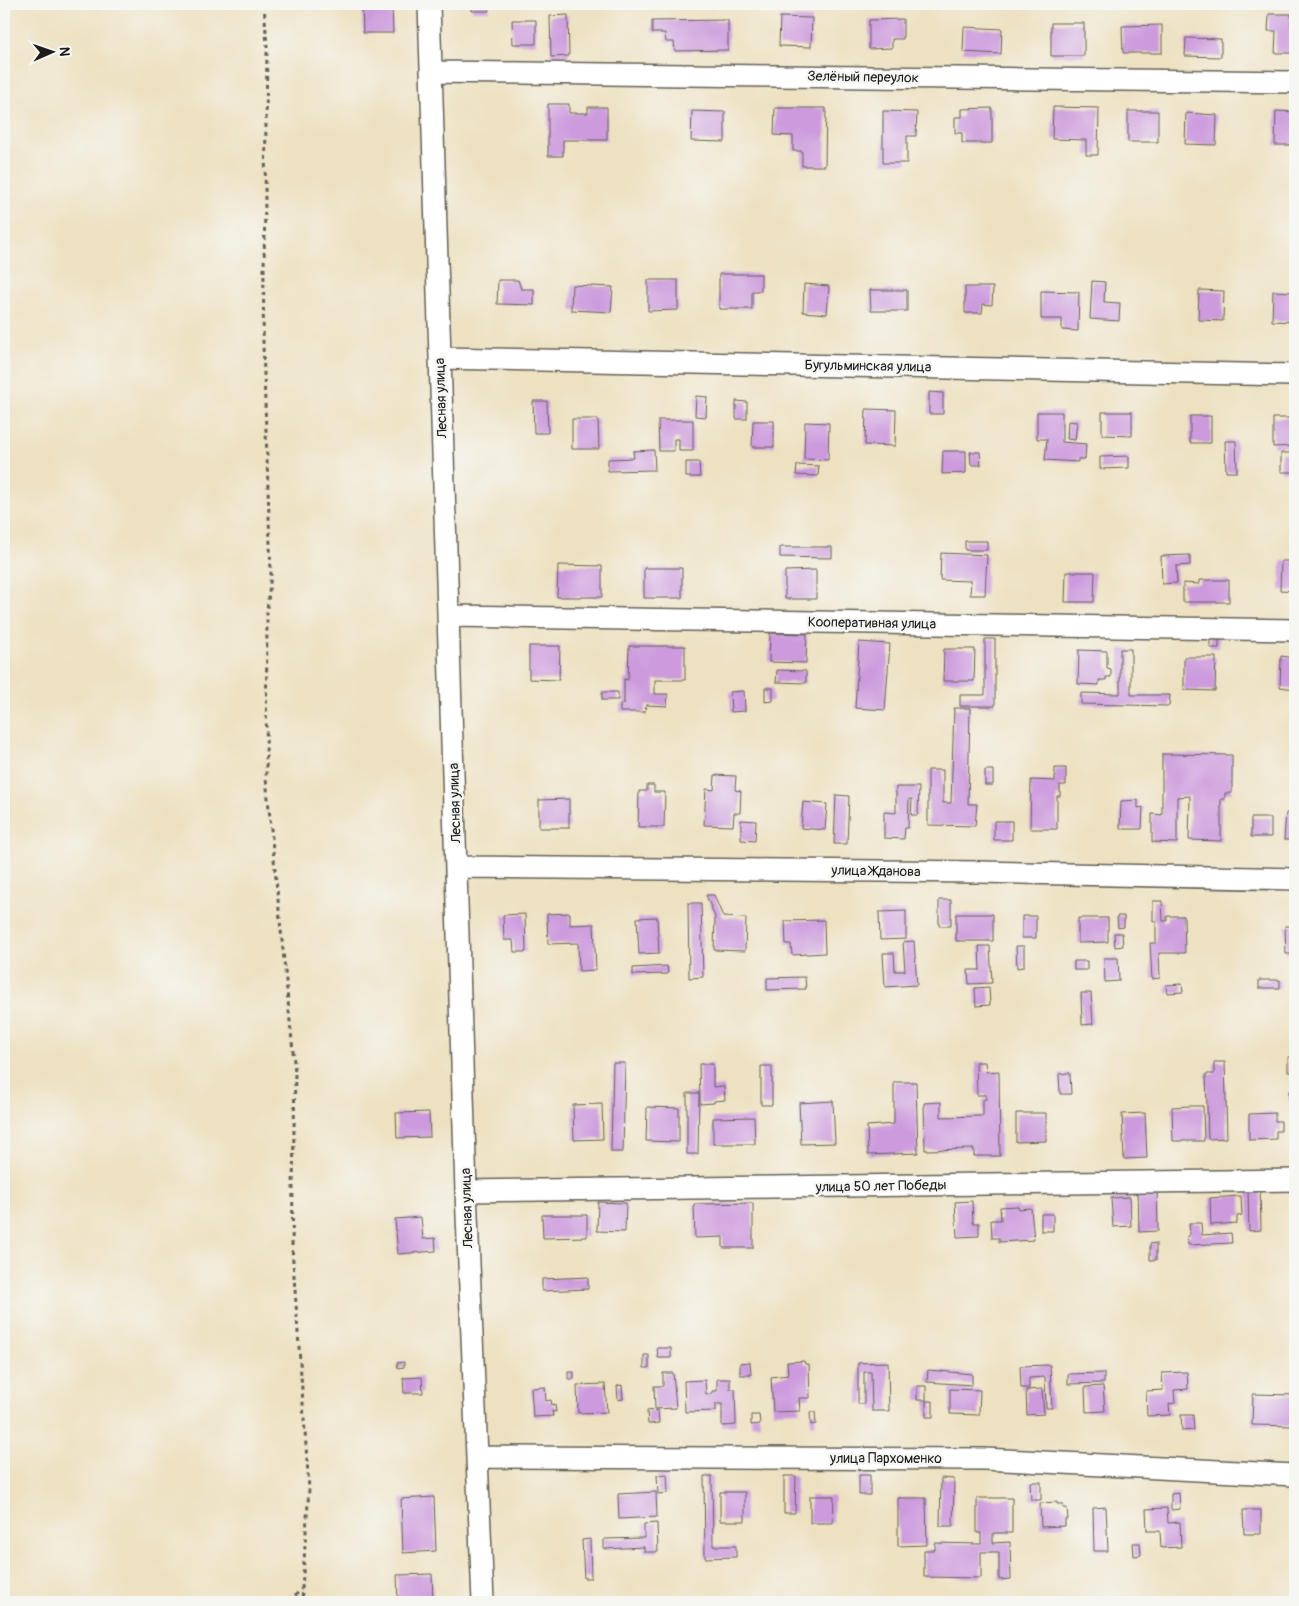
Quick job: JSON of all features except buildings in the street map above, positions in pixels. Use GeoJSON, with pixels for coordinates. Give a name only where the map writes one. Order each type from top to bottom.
{"type":"FeatureCollection","features":[{"type":"Feature","properties":{"kind":"street","name":"Лесная улица"},"geometry":{"type":"LineString","coordinates":[[429,4],[466,1191],[483,1602]]}},
{"type":"Feature","properties":{"kind":"street","name":"Зелёный переулок"},"geometry":{"type":"LineString","coordinates":[[431,72],[1295,82]]}},
{"type":"Feature","properties":{"kind":"street","name":"Бугульминская улица"},"geometry":{"type":"LineString","coordinates":[[440,358],[1295,375]]}},
{"type":"Feature","properties":{"kind":"street","name":"Кооперативная улица"},"geometry":{"type":"LineString","coordinates":[[449,616],[1295,630]]}},
{"type":"Feature","properties":{"kind":"street","name":"улица Жданова"},"geometry":{"type":"LineString","coordinates":[[457,866],[980,872],[1295,879]]}},
{"type":"Feature","properties":{"kind":"street","name":"улица 50 лет Победы"},"geometry":{"type":"LineString","coordinates":[[466,1191],[1295,1180]]}},
{"type":"Feature","properties":{"kind":"street","name":"улица Пархоменко"},"geometry":{"type":"LineString","coordinates":[[477,1457],[984,1459],[1295,1475]]}},
{"type":"Feature","properties":{"kind":"path"},"geometry":{"type":"LineString","coordinates":[[264,4],[267,47],[263,345],[271,574],[267,610],[266,778],[295,1072],[292,1247],[309,1489],[302,1589],[303,1602]]}},
{"type":"Feature","properties":{"kind":"path"},"geometry":{"type":"LineString","coordinates":[[290,1602],[302,1589]]}}]}
